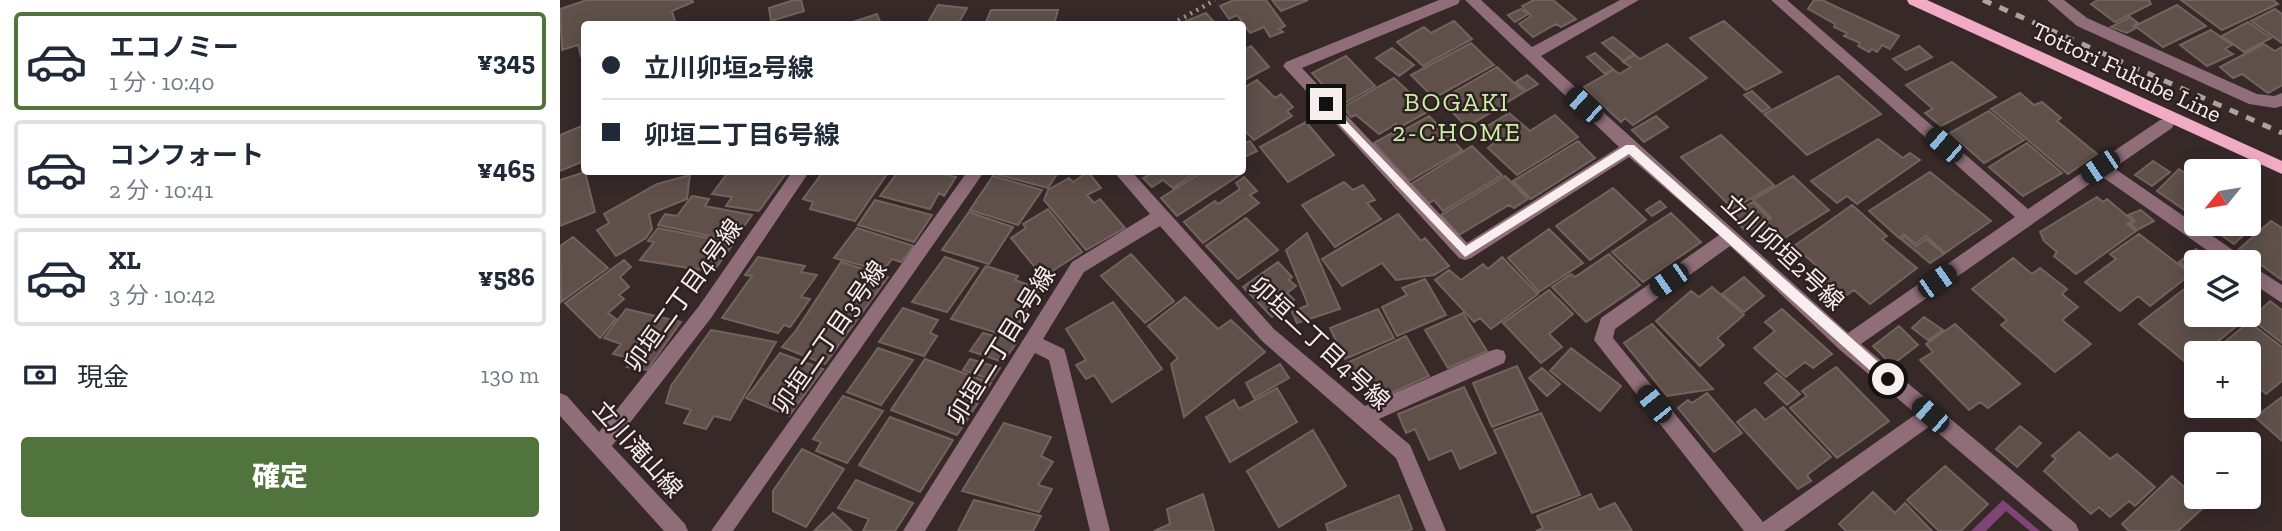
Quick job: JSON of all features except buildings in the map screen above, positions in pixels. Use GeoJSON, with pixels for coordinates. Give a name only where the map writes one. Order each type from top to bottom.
{"type":"FeatureCollection","features":[{"type":"Feature","properties":{"kind":"main road","name":"Tottori Fukube Line"},"geometry":{"type":"LineString","coordinates":[[1914,0],[2282,168]]}},
{"type":"Feature","properties":{"kind":"street"},"geometry":{"type":"LineString","coordinates":[[1453,0],[1291,66],[1465,253],[1630,148]]}},
{"type":"Feature","properties":{"kind":"street","name":"立川卯垣2号線"},"geometry":{"type":"LineString","coordinates":[[1472,0],[1630,148],[1731,236],[1847,344],[2069,531]]}},
{"type":"Feature","properties":{"kind":"street"},"geometry":{"type":"LineString","coordinates":[[1530,55],[1632,0]]}},
{"type":"Feature","properties":{"kind":"street"},"geometry":{"type":"LineString","coordinates":[[1778,0],[2027,218]]}},
{"type":"Feature","properties":{"kind":"street"},"geometry":{"type":"LineString","coordinates":[[2054,0],[2082,22],[2255,100],[2275,102],[2282,99]]}},
{"type":"Feature","properties":{"kind":"street"},"geometry":{"type":"LineString","coordinates":[[1847,344],[2166,124]]}},
{"type":"Feature","properties":{"kind":"street"},"geometry":{"type":"LineString","coordinates":[[2100,167],[2220,250]]}},
{"type":"Feature","properties":{"kind":"street","name":"卯垣二丁目4号線"},"geometry":{"type":"LineString","coordinates":[[601,445],[705,312],[799,175]]}},
{"type":"Feature","properties":{"kind":"street","name":"卯垣二丁目3号線"},"geometry":{"type":"LineString","coordinates":[[720,531],[974,175]]}},
{"type":"Feature","properties":{"kind":"street","name":"卯垣二丁目4号線"},"geometry":{"type":"LineString","coordinates":[[1125,175],[1268,335],[1403,452],[1436,531]]}},
{"type":"Feature","properties":{"kind":"street","name":"卯垣二丁目2号線"},"geometry":{"type":"LineString","coordinates":[[913,531],[1078,267],[1161,216]]}},
{"type":"Feature","properties":{"kind":"street"},"geometry":{"type":"LineString","coordinates":[[1731,236],[1607,324],[1603,340],[1757,531]]}},
{"type":"Feature","properties":{"kind":"street"},"geometry":{"type":"LineString","coordinates":[[2261,280],[2282,295]]}},
{"type":"Feature","properties":{"kind":"street"},"geometry":{"type":"LineString","coordinates":[[1032,342],[1057,355],[1100,531]]}},
{"type":"Feature","properties":{"kind":"street"},"geometry":{"type":"LineString","coordinates":[[1362,417],[1497,357]]}},
{"type":"Feature","properties":{"kind":"street","name":"立川滝山線"},"geometry":{"type":"LineString","coordinates":[[560,402],[601,445],[637,491],[678,531]]}},
{"type":"Feature","properties":{"kind":"street"},"geometry":{"type":"LineString","coordinates":[[1767,531],[1930,415]]}},
{"type":"Feature","properties":{"kind":"path"},"geometry":{"type":"LineString","coordinates":[[1177,21],[1215,0]]}},
{"type":"Feature","properties":{"kind":"shaded area"},"geometry":{"type":"Polygon","coordinates":[[[2003,500],[2040,531],[2030,531],[2006,511],[1986,531],[1971,531],[2003,500]]]}},
{"type":"Feature","properties":{"kind":"railway"},"geometry":{"type":"LineString","coordinates":[[1983,0],[2282,133]]}},
{"type":"Feature","properties":{"kind":"district","name":"BOGAKI 2-CHOME"},"geometry":{"type":"Point","coordinates":[1457,117]}},
{"type":"Feature","properties":{"kind":"route"},"geometry":{"type":"LineString","coordinates":[[1326,104],[1465,253],[1630,148],[1888,379]]}}]}
